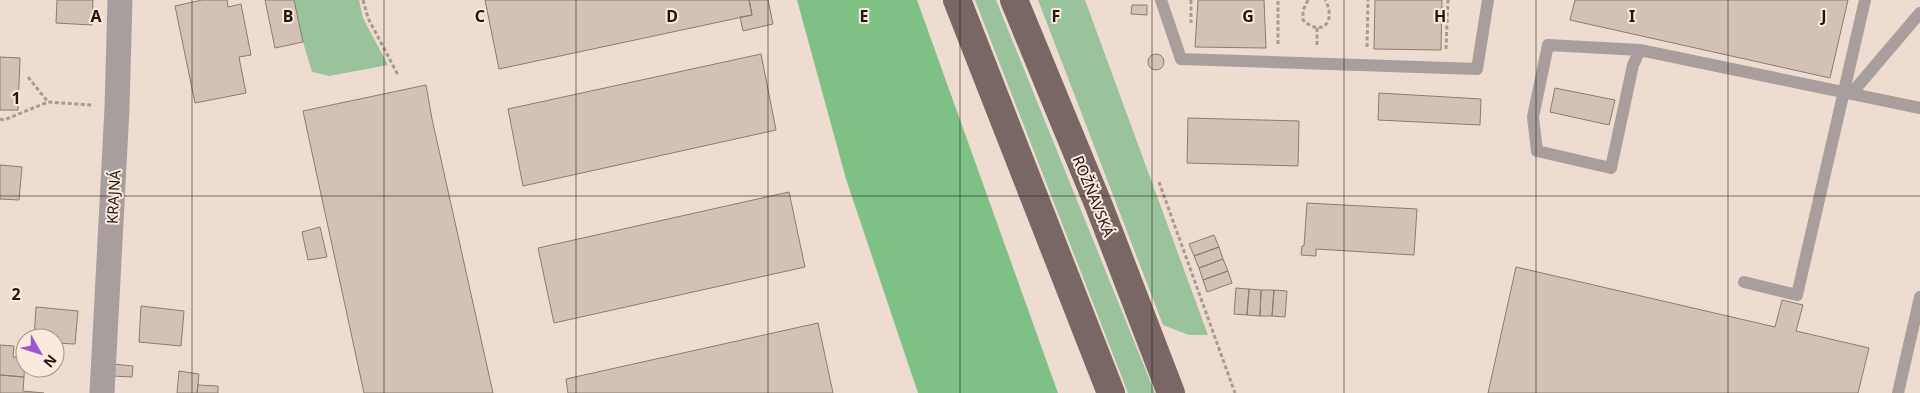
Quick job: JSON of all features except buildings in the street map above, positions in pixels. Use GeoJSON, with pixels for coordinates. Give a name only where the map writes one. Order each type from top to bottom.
{"type":"FeatureCollection","features":[{"type":"Feature","properties":{"kind":"main road"},"geometry":{"type":"LineString","coordinates":[[957,0],[1111,393]]}},
{"type":"Feature","properties":{"kind":"main road","name":"ROŽŇAVSKÁ"},"geometry":{"type":"LineString","coordinates":[[1014,0],[1098,206],[1171,393]]}},
{"type":"Feature","properties":{"kind":"street","name":"KRAJNÁ"},"geometry":{"type":"LineString","coordinates":[[102,393],[117,108],[120,0]]}},
{"type":"Feature","properties":{"kind":"lane"},"geometry":{"type":"LineString","coordinates":[[1161,0],[1181,59],[1477,69],[1488,0]]}},
{"type":"Feature","properties":{"kind":"lane"},"geometry":{"type":"LineString","coordinates":[[1744,282],[1798,295],[1847,93],[1865,0]]}},
{"type":"Feature","properties":{"kind":"lane"},"geometry":{"type":"LineString","coordinates":[[1847,93],[1920,13]]}},
{"type":"Feature","properties":{"kind":"lane"},"geometry":{"type":"LineString","coordinates":[[1640,50],[1633,66],[1611,168],[1537,151],[1533,117],[1548,45],[1640,50],[1920,108]]}},
{"type":"Feature","properties":{"kind":"lane"},"geometry":{"type":"LineString","coordinates":[[1898,393],[1920,296]]}},
{"type":"Feature","properties":{"kind":"path"},"geometry":{"type":"LineString","coordinates":[[363,0],[368,18],[398,75]]}},
{"type":"Feature","properties":{"kind":"path"},"geometry":{"type":"LineString","coordinates":[[1278,0],[1278,62]]}},
{"type":"Feature","properties":{"kind":"path"},"geometry":{"type":"LineString","coordinates":[[1308,0],[1302,10],[1303,20],[1310,26],[1317,28],[1326,24],[1330,18],[1330,10],[1325,0]]}},
{"type":"Feature","properties":{"kind":"path"},"geometry":{"type":"LineString","coordinates":[[1366,65],[1368,0]]}},
{"type":"Feature","properties":{"kind":"path"},"geometry":{"type":"LineString","coordinates":[[1446,55],[1448,0]]}},
{"type":"Feature","properties":{"kind":"path"},"geometry":{"type":"LineString","coordinates":[[1317,28],[1317,53]]}},
{"type":"Feature","properties":{"kind":"path"},"geometry":{"type":"LineString","coordinates":[[28,77],[48,102]]}},
{"type":"Feature","properties":{"kind":"path"},"geometry":{"type":"LineString","coordinates":[[0,119],[4,120],[48,102],[96,106]]}},
{"type":"Feature","properties":{"kind":"path"},"geometry":{"type":"LineString","coordinates":[[1159,182],[1235,393]]}},
{"type":"Feature","properties":{"kind":"green space"},"geometry":{"type":"Polygon","coordinates":[[[294,0],[359,0],[363,18],[388,65],[329,76],[312,72],[294,0]]]}},
{"type":"Feature","properties":{"kind":"green space"},"geometry":{"type":"Polygon","coordinates":[[[797,0],[917,0],[1058,393],[918,393],[846,179],[797,0]]]}},
{"type":"Feature","properties":{"kind":"green space"},"geometry":{"type":"Polygon","coordinates":[[[975,0],[996,0],[1155,393],[1128,393],[975,0]]]}},
{"type":"Feature","properties":{"kind":"green space"},"geometry":{"type":"Polygon","coordinates":[[[1038,0],[1085,0],[1208,335],[1189,335],[1163,325],[1038,0]]]}}]}
